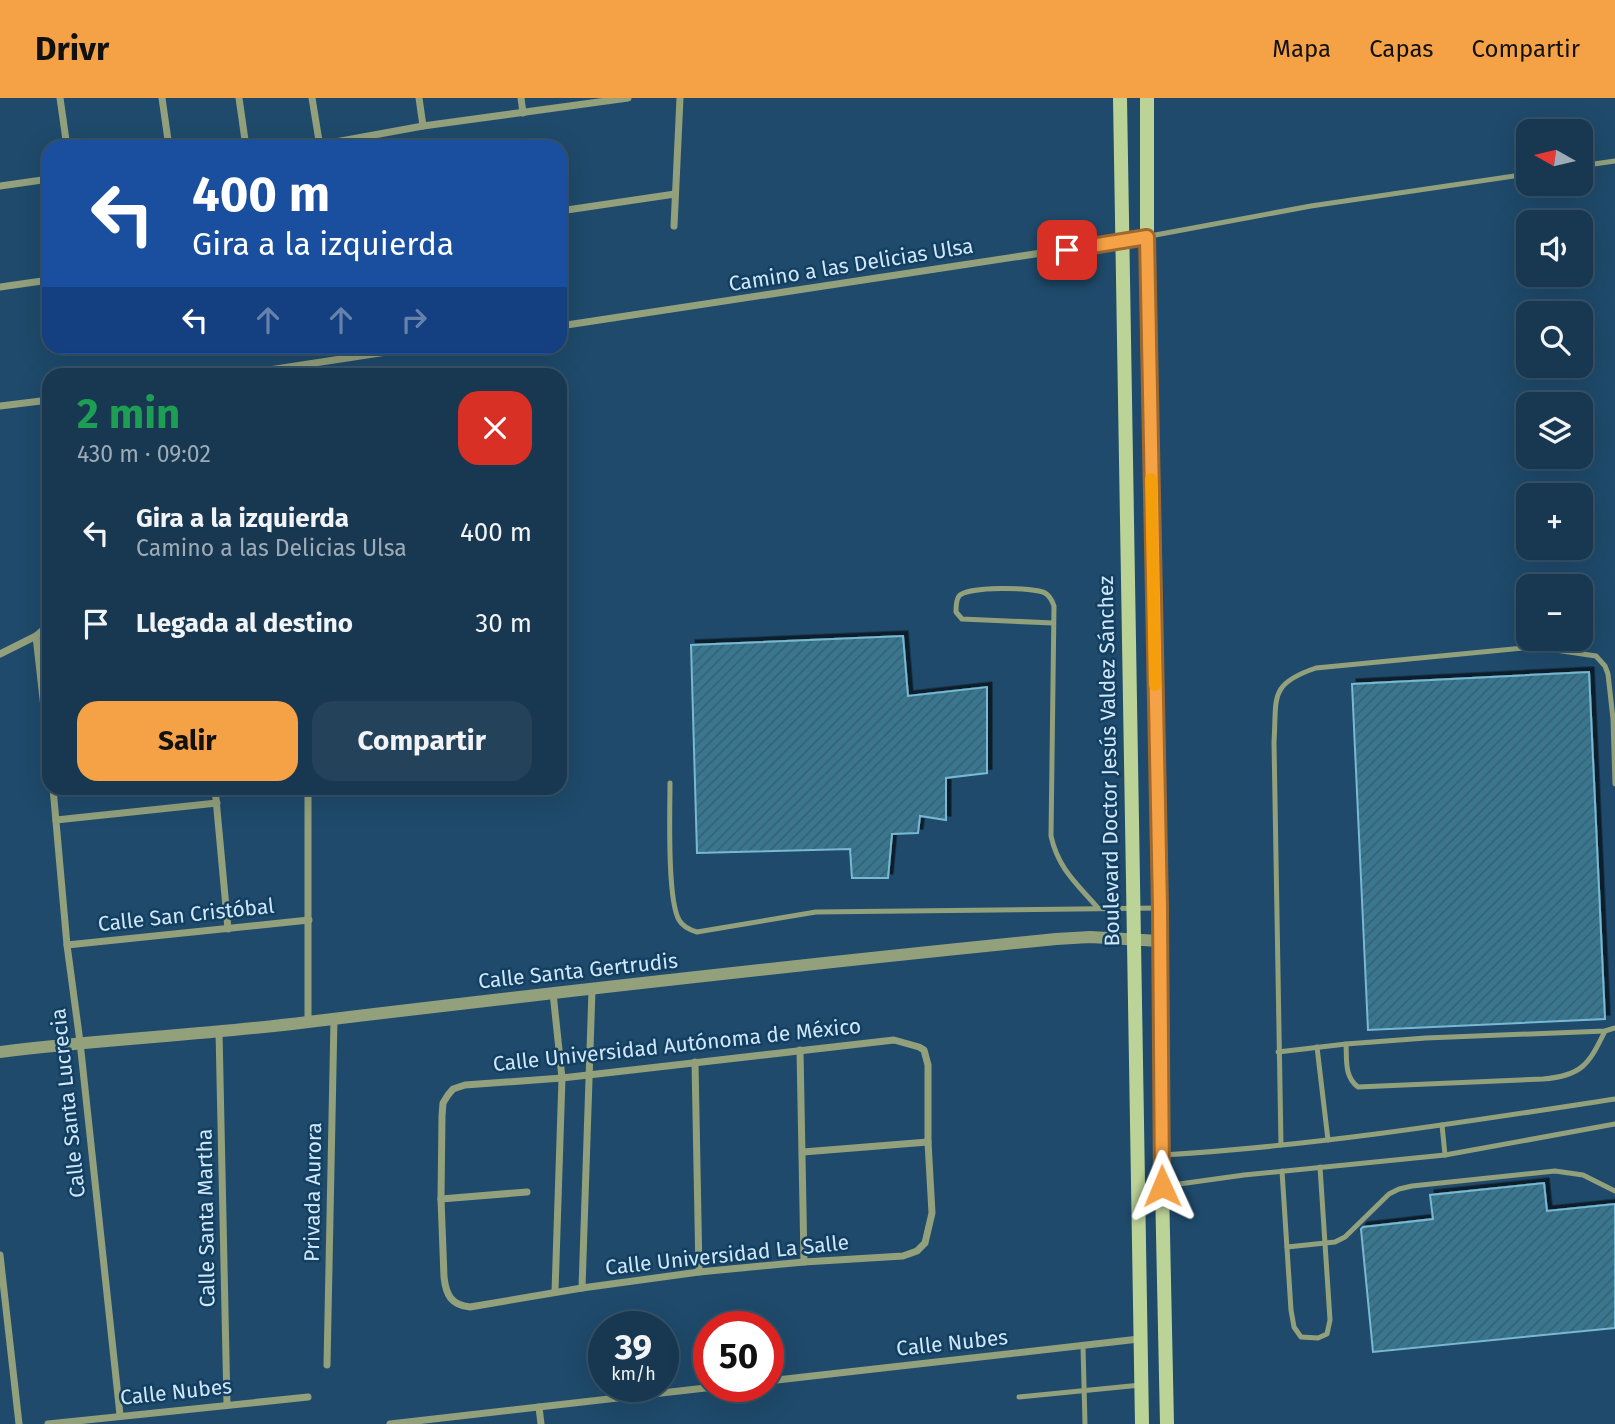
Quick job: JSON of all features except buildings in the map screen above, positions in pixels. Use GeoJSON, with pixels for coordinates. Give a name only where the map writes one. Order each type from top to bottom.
{"type":"FeatureCollection","features":[{"type":"Feature","properties":{"kind":"main road","name":"Boulevard Doctor Jesús Valdez Sánchez"},"geometry":{"type":"LineString","coordinates":[[1120,98],[1142,1424]]}},
{"type":"Feature","properties":{"kind":"main road"},"geometry":{"type":"LineString","coordinates":[[1147,98],[1167,1424]]}},
{"type":"Feature","properties":{"kind":"street"},"geometry":{"type":"LineString","coordinates":[[60,98],[66,140]]}},
{"type":"Feature","properties":{"kind":"street"},"geometry":{"type":"LineString","coordinates":[[162,98],[168,140]]}},
{"type":"Feature","properties":{"kind":"street"},"geometry":{"type":"LineString","coordinates":[[239,98],[245,140]]}},
{"type":"Feature","properties":{"kind":"street"},"geometry":{"type":"LineString","coordinates":[[312,98],[318,140]]}},
{"type":"Feature","properties":{"kind":"street"},"geometry":{"type":"LineString","coordinates":[[419,98],[423,126]]}},
{"type":"Feature","properties":{"kind":"street"},"geometry":{"type":"LineString","coordinates":[[521,98],[523,113]]}},
{"type":"Feature","properties":{"kind":"street"},"geometry":{"type":"LineString","coordinates":[[350,140],[423,126],[625,98]]}},
{"type":"Feature","properties":{"kind":"street"},"geometry":{"type":"LineString","coordinates":[[674,226],[680,98]]}},
{"type":"Feature","properties":{"kind":"street"},"geometry":{"type":"LineString","coordinates":[[0,186],[42,180]]}},
{"type":"Feature","properties":{"kind":"street"},"geometry":{"type":"LineString","coordinates":[[567,210],[675,194]]}},
{"type":"Feature","properties":{"kind":"street","name":"Camino a las Delicias Ulsa"},"geometry":{"type":"LineString","coordinates":[[567,325],[1147,237]]}},
{"type":"Feature","properties":{"kind":"street"},"geometry":{"type":"LineString","coordinates":[[0,287],[42,282]]}},
{"type":"Feature","properties":{"kind":"street"},"geometry":{"type":"LineString","coordinates":[[282,368],[374,354]]}},
{"type":"Feature","properties":{"kind":"street"},"geometry":{"type":"LineString","coordinates":[[0,406],[42,401]]}},
{"type":"Feature","properties":{"kind":"street"},"geometry":{"type":"LineString","coordinates":[[0,654],[42,631]]}},
{"type":"Feature","properties":{"kind":"street"},"geometry":{"type":"LineString","coordinates":[[36,636],[42,679]]}},
{"type":"Feature","properties":{"kind":"street","name":"Calle Santa Lucrecia"},"geometry":{"type":"LineString","coordinates":[[54,795],[67,945],[120,1415]]}},
{"type":"Feature","properties":{"kind":"street"},"geometry":{"type":"LineString","coordinates":[[216,795],[228,929]]}},
{"type":"Feature","properties":{"kind":"street"},"geometry":{"type":"LineString","coordinates":[[308,795],[308,1023]]}},
{"type":"Feature","properties":{"kind":"street"},"geometry":{"type":"LineString","coordinates":[[57,820],[217,803]]}},
{"type":"Feature","properties":{"kind":"street","name":"Calle San Cristóbal"},"geometry":{"type":"LineString","coordinates":[[67,945],[309,920]]}},
{"type":"Feature","properties":{"kind":"street","name":"Calle Santa Gertrudis"},"geometry":{"type":"LineString","coordinates":[[0,1052],[80,1042],[308,1023],[553,993],[1056,939],[1133,938],[1160,941]]}},
{"type":"Feature","properties":{"kind":"street"},"geometry":{"type":"LineString","coordinates":[[582,1288],[592,990]]}},
{"type":"Feature","properties":{"kind":"street"},"geometry":{"type":"LineString","coordinates":[[553,993],[562,1078],[555,1292]]}},
{"type":"Feature","properties":{"kind":"street","name":"Privada Aurora"},"geometry":{"type":"LineString","coordinates":[[327,1365],[334,1019]]}},
{"type":"Feature","properties":{"kind":"street","name":"Calle Santa Martha"},"geometry":{"type":"LineString","coordinates":[[219,1031],[227,1405]]}},
{"type":"Feature","properties":{"kind":"street","name":"Calle Universidad Autónoma de México"},"geometry":{"type":"LineString","coordinates":[[441,1199],[443,1103],[453,1089],[465,1085],[562,1078],[894,1040],[919,1047],[926,1055],[928,1142]]}},
{"type":"Feature","properties":{"kind":"street"},"geometry":{"type":"LineString","coordinates":[[800,1050],[804,1262]]}},
{"type":"Feature","properties":{"kind":"street"},"geometry":{"type":"LineString","coordinates":[[695,1062],[699,1272]]}},
{"type":"Feature","properties":{"kind":"street"},"geometry":{"type":"LineString","coordinates":[[803,1152],[928,1142]]}},
{"type":"Feature","properties":{"kind":"street","name":"Calle Universidad La Salle"},"geometry":{"type":"LineString","coordinates":[[441,1199],[444,1277],[449,1298],[462,1306],[498,1304],[555,1292],[699,1272],[903,1256],[917,1251],[925,1243],[930,1226],[933,1196],[928,1142]]}},
{"type":"Feature","properties":{"kind":"street"},"geometry":{"type":"LineString","coordinates":[[441,1199],[527,1192]]}},
{"type":"Feature","properties":{"kind":"street"},"geometry":{"type":"LineString","coordinates":[[0,1255],[19,1424]]}},
{"type":"Feature","properties":{"kind":"street","name":"Calle Nubes"},"geometry":{"type":"LineString","coordinates":[[784,1379],[1139,1339]]}},
{"type":"Feature","properties":{"kind":"street"},"geometry":{"type":"LineString","coordinates":[[390,1424],[693,1389]]}},
{"type":"Feature","properties":{"kind":"street","name":"Calle Nubes"},"geometry":{"type":"LineString","coordinates":[[48,1424],[307,1397]]}},
{"type":"Feature","properties":{"kind":"street"},"geometry":{"type":"LineString","coordinates":[[539,1406],[541,1424]]}},
{"type":"Feature","properties":{"kind":"lane"},"geometry":{"type":"LineString","coordinates":[[1593,164],[1615,161]]}},
{"type":"Feature","properties":{"kind":"lane"},"geometry":{"type":"LineString","coordinates":[[1147,237],[1311,206],[1516,176]]}},
{"type":"Feature","properties":{"kind":"lane"},"geometry":{"type":"LineString","coordinates":[[1053,623],[962,619],[956,612],[957,600],[961,594],[975,589],[1039,590],[1051,598],[1054,606],[1051,836],[1055,855],[1068,876],[1097,907]]}},
{"type":"Feature","properties":{"kind":"lane"},"geometry":{"type":"LineString","coordinates":[[1281,1145],[1274,742],[1278,697],[1288,679],[1316,668],[1508,649],[1535,647],[1592,654],[1605,666],[1608,674],[1613,719],[1615,784]]}},
{"type":"Feature","properties":{"kind":"lane"},"geometry":{"type":"LineString","coordinates":[[670,783],[670,844],[677,914],[684,927],[697,932],[816,912],[1160,908]]}},
{"type":"Feature","properties":{"kind":"lane"},"geometry":{"type":"LineString","coordinates":[[1278,1052],[1346,1044],[1605,1031],[1615,1028]]}},
{"type":"Feature","properties":{"kind":"lane"},"geometry":{"type":"LineString","coordinates":[[1346,1044],[1347,1074],[1358,1087],[1502,1081],[1563,1077],[1575,1073],[1593,1056],[1605,1031]]}},
{"type":"Feature","properties":{"kind":"lane"},"geometry":{"type":"LineString","coordinates":[[1317,1047],[1328,1140]]}},
{"type":"Feature","properties":{"kind":"lane"},"geometry":{"type":"LineString","coordinates":[[1162,1155],[1328,1140],[1615,1099]]}},
{"type":"Feature","properties":{"kind":"lane"},"geometry":{"type":"LineString","coordinates":[[1162,1186],[1445,1155],[1615,1124]]}},
{"type":"Feature","properties":{"kind":"lane"},"geometry":{"type":"LineString","coordinates":[[1442,1125],[1445,1155]]}},
{"type":"Feature","properties":{"kind":"lane"},"geometry":{"type":"LineString","coordinates":[[1282,1171],[1294,1327],[1301,1337],[1318,1338],[1327,1334],[1330,1320],[1321,1167]]}},
{"type":"Feature","properties":{"kind":"lane"},"geometry":{"type":"LineString","coordinates":[[1287,1247],[1326,1244],[1345,1237],[1389,1194],[1412,1186],[1555,1171],[1583,1175],[1615,1191]]}},
{"type":"Feature","properties":{"kind":"lane"},"geometry":{"type":"LineString","coordinates":[[1083,1346],[1085,1424]]}},
{"type":"Feature","properties":{"kind":"lane"},"geometry":{"type":"LineString","coordinates":[[1019,1397],[1141,1385]]}},
{"type":"Feature","properties":{"kind":"slow traffic"},"geometry":{"type":"LineString","coordinates":[[1151,479],[1155,685]]}},
{"type":"Feature","properties":{"kind":"route"},"geometry":{"type":"LineString","coordinates":[[1067,250],[1147,237],[1160,908],[1162,1186]]}}]}
